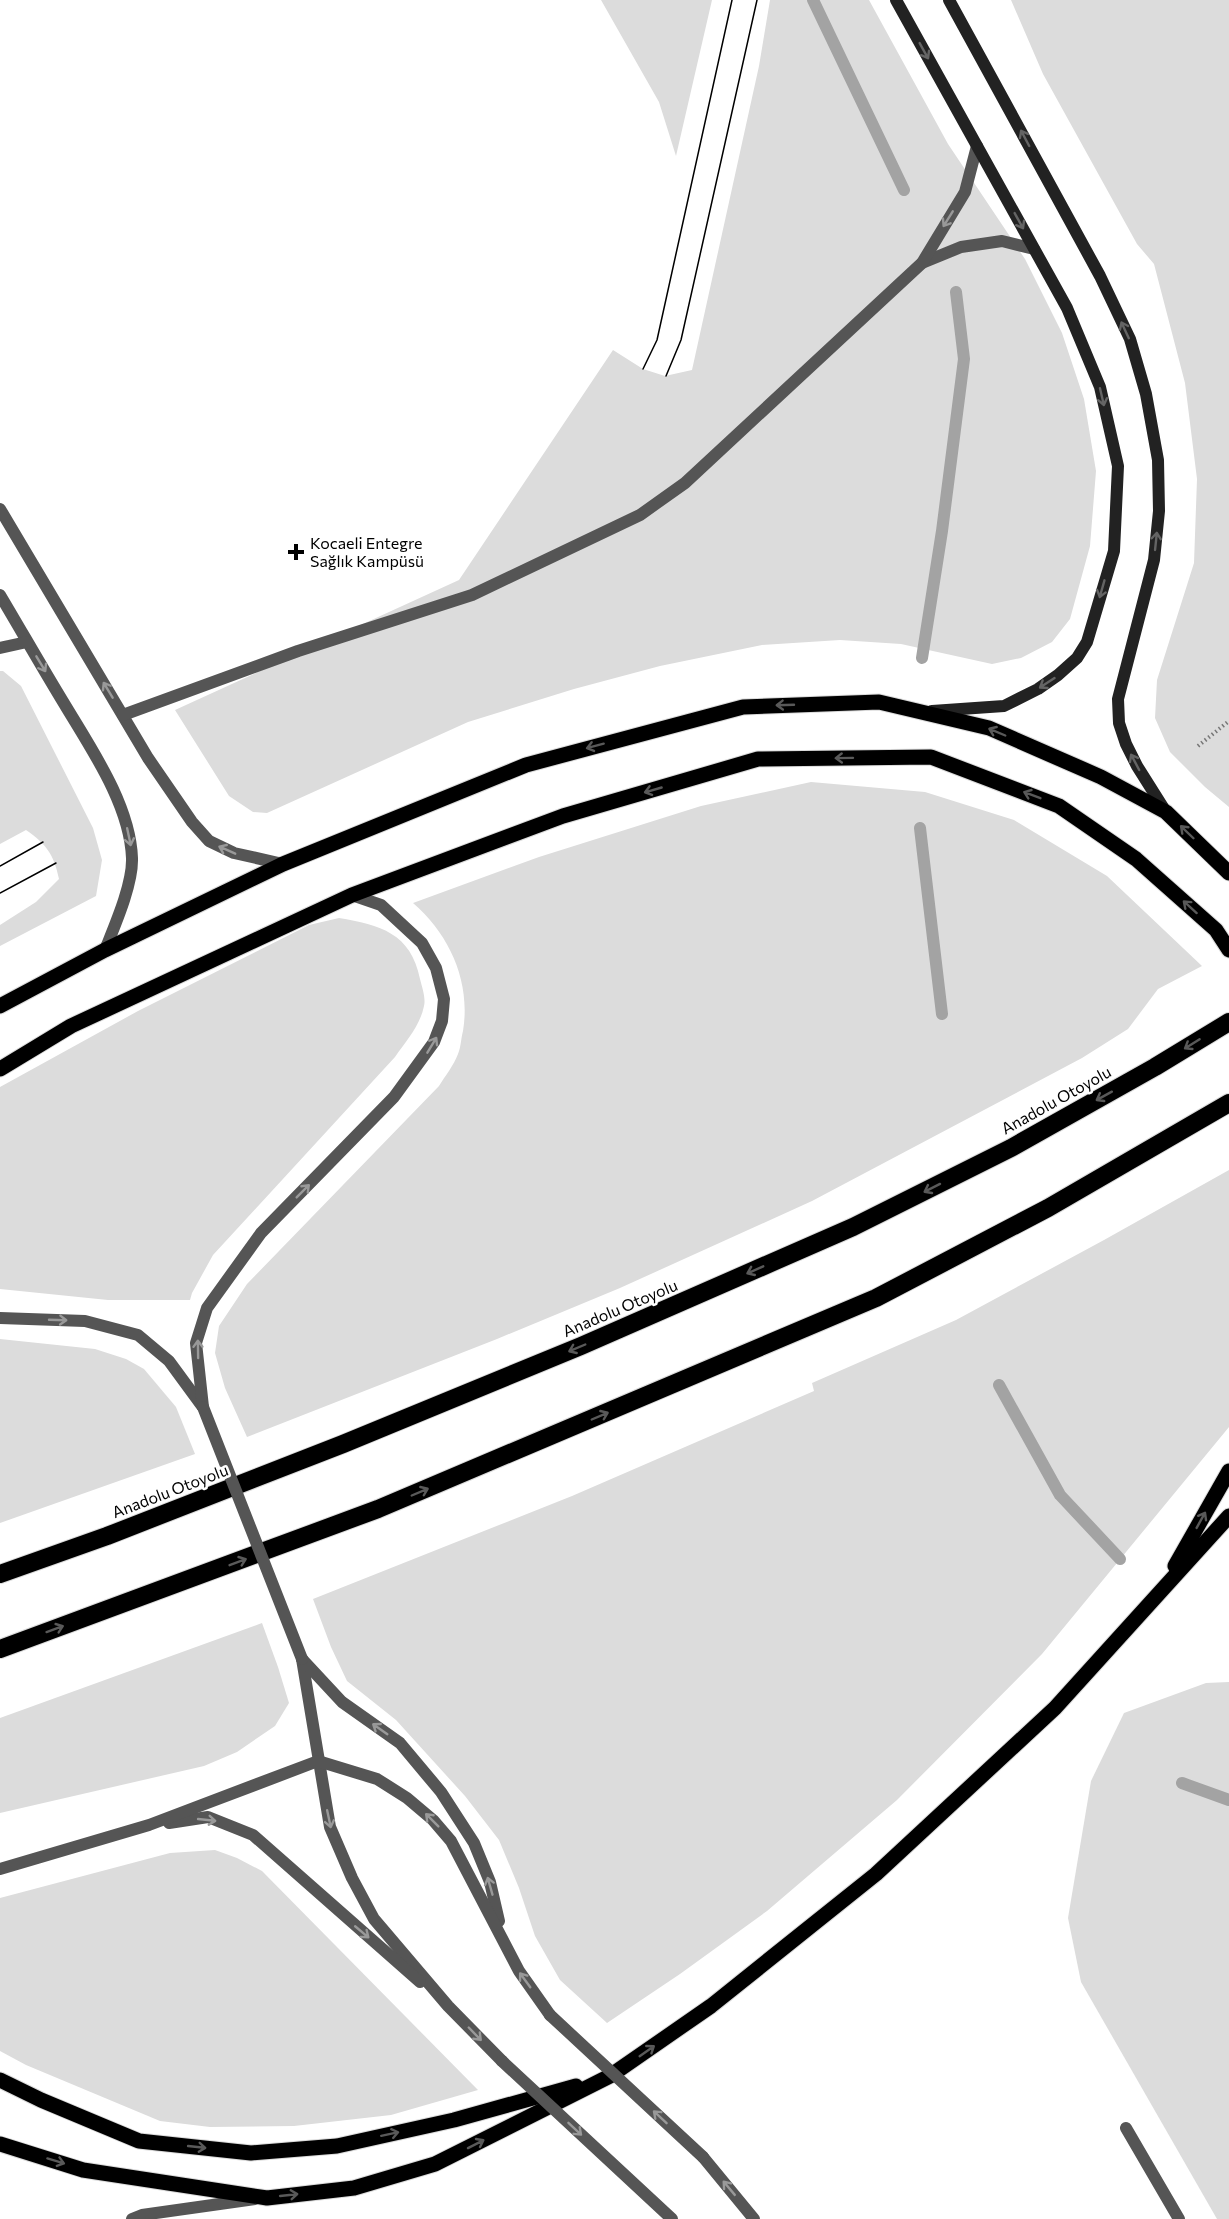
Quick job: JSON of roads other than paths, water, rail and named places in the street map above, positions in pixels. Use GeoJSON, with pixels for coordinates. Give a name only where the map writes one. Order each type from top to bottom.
{"type":"FeatureCollection","features":[{"type":"Feature","properties":{"kind":"highway","name":"Anadolu Otoyolu"},"geometry":{"type":"LineString","coordinates":[[0,1574],[107,1536],[343,1444],[581,1346],[832,1236],[1011,1148],[1155,1067],[1229,1022]]}},
{"type":"Feature","properties":{"kind":"highway"},"geometry":{"type":"LineString","coordinates":[[0,1649],[378,1509],[876,1298],[1048,1208],[1229,1103]]}},
{"type":"Feature","properties":{"kind":"main road"},"geometry":{"type":"LineString","coordinates":[[896,0],[1067,308],[1100,387],[1118,466],[1113,551],[1087,642],[1077,658],[1038,689],[1004,706],[921,712]]}},
{"type":"Feature","properties":{"kind":"main road"},"geometry":{"type":"LineString","coordinates":[[949,0],[1100,276],[1130,339],[1146,394],[1158,460],[1159,511],[1154,560],[1118,699],[1119,723],[1137,766],[1166,812],[1229,873]]}},
{"type":"Feature","properties":{"kind":"main road"},"geometry":{"type":"LineString","coordinates":[[0,1006],[105,950],[283,864],[526,765],[743,707],[879,702],[989,728],[1101,777],[1166,812]]}},
{"type":"Feature","properties":{"kind":"main road"},"geometry":{"type":"LineString","coordinates":[[0,1069],[71,1026],[352,895],[563,816],[758,759],[931,757],[1059,806],[1136,859],[1216,930],[1229,950]]}},
{"type":"Feature","properties":{"kind":"main road"},"geometry":{"type":"LineString","coordinates":[[1162,1590],[1229,1471]]}},
{"type":"Feature","properties":{"kind":"main road"},"geometry":{"type":"LineString","coordinates":[[0,2144],[83,2170],[267,2198],[354,2188],[435,2164],[610,2076],[711,2006],[876,1874],[1055,1708],[1229,1516]]}},
{"type":"Feature","properties":{"kind":"main road"},"geometry":{"type":"LineString","coordinates":[[0,2080],[40,2100],[139,2141],[251,2153],[337,2146],[454,2120],[610,2076]]}},
{"type":"Feature","properties":{"kind":"street"},"geometry":{"type":"LineString","coordinates":[[123,715],[298,651],[472,595],[640,515],[685,483],[922,263],[964,192],[977,146]]}},
{"type":"Feature","properties":{"kind":"street"},"geometry":{"type":"LineString","coordinates":[[922,263],[962,246],[1002,241],[1034,249]]}},
{"type":"Feature","properties":{"kind":"street"},"geometry":{"type":"LineString","coordinates":[[0,508],[148,758],[192,822],[209,841],[234,854],[283,864]]}},
{"type":"Feature","properties":{"kind":"street"},"geometry":{"type":"LineString","coordinates":[[0,595],[103,768],[122,812],[130,839],[132,861],[122,908],[105,950]]}},
{"type":"Feature","properties":{"kind":"street"},"geometry":{"type":"LineString","coordinates":[[0,648],[27,642]]}},
{"type":"Feature","properties":{"kind":"street"},"geometry":{"type":"LineString","coordinates":[[203,1407],[196,1343],[207,1308],[261,1233],[394,1097],[434,1042],[442,1021],[444,999],[436,968],[422,943],[381,905],[352,895]]}},
{"type":"Feature","properties":{"kind":"street"},"geometry":{"type":"LineString","coordinates":[[0,1318],[85,1321],[138,1335],[169,1361],[203,1407],[302,1659],[330,1827],[352,1878],[374,1919],[448,2006],[502,2061],[672,2219]]}},
{"type":"Feature","properties":{"kind":"street"},"geometry":{"type":"LineString","coordinates":[[302,1659],[342,1702],[400,1743],[441,1792],[474,1843],[490,1882],[504,1942]]}},
{"type":"Feature","properties":{"kind":"street"},"geometry":{"type":"LineString","coordinates":[[0,1869],[149,1826],[318,1761],[377,1779],[407,1798],[433,1820],[451,1841],[519,1971],[550,2015],[703,2157],[754,2219]]}},
{"type":"Feature","properties":{"kind":"street"},"geometry":{"type":"LineString","coordinates":[[149,1826],[208,1817],[253,1835],[448,2006]]}},
{"type":"Feature","properties":{"kind":"street"},"geometry":{"type":"LineString","coordinates":[[1126,2128],[1179,2219]]}},
{"type":"Feature","properties":{"kind":"street"},"geometry":{"type":"LineString","coordinates":[[132,2219],[142,2215],[267,2198]]}},
{"type":"Feature","properties":{"kind":"waterway"},"geometry":{"type":"LineString","coordinates":[[813,0],[904,190]]}},
{"type":"Feature","properties":{"kind":"waterway"},"geometry":{"type":"LineString","coordinates":[[922,658],[942,531],[964,359],[956,292]]}},
{"type":"Feature","properties":{"kind":"waterway"},"geometry":{"type":"LineString","coordinates":[[920,828],[942,1014]]}},
{"type":"Feature","properties":{"kind":"waterway"},"geometry":{"type":"LineString","coordinates":[[999,1385],[1060,1495],[1120,1559]]}},
{"type":"Feature","properties":{"kind":"waterway"},"geometry":{"type":"LineString","coordinates":[[1182,1783],[1229,1800]]}},
{"type":"Feature","properties":{"kind":"tram line"},"geometry":{"type":"LineString","coordinates":[[643,369],[657,340],[732,0]]}},
{"type":"Feature","properties":{"kind":"tram line"},"geometry":{"type":"LineString","coordinates":[[666,376],[681,340],[757,0]]}},
{"type":"Feature","properties":{"kind":"tram line"},"geometry":{"type":"LineString","coordinates":[[0,866],[43,842]]}},
{"type":"Feature","properties":{"kind":"tram line"},"geometry":{"type":"LineString","coordinates":[[0,893],[56,863]]}},
{"type":"Feature","properties":{"kind":"place","name":"Kocaeli Entegre Sağlık Kampüsü"},"geometry":{"type":"Point","coordinates":[296,552]}}]}
